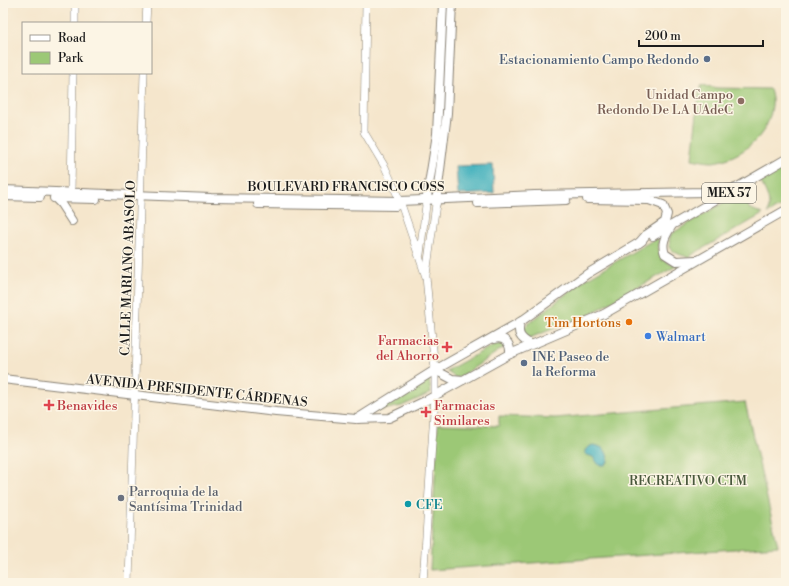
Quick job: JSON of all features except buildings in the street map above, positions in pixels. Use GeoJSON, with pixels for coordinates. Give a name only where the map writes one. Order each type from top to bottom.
{"type":"FeatureCollection","features":[{"type":"Feature","properties":{"kind":"main road"},"geometry":{"type":"LineString","coordinates":[[75,3],[75,22]]}},
{"type":"Feature","properties":{"kind":"main road"},"geometry":{"type":"LineString","coordinates":[[146,22],[147,3]]}},
{"type":"Feature","properties":{"kind":"main road"},"geometry":{"type":"LineString","coordinates":[[366,3],[364,132],[385,167],[401,204],[426,277],[435,370],[435,396],[423,583]]}},
{"type":"Feature","properties":{"kind":"main road"},"geometry":{"type":"LineString","coordinates":[[420,256],[426,202],[437,134],[443,3]]}},
{"type":"Feature","properties":{"kind":"main road"},"geometry":{"type":"LineString","coordinates":[[426,277],[447,113],[452,3]]}},
{"type":"Feature","properties":{"kind":"main road"},"geometry":{"type":"LineString","coordinates":[[71,193],[73,74]]}},
{"type":"Feature","properties":{"kind":"main road","name":"CALLE MARIANO ABASOLO"},"geometry":{"type":"LineString","coordinates":[[130,583],[144,74]]}},
{"type":"Feature","properties":{"kind":"main road","name":"MEX 57"},"geometry":{"type":"LineString","coordinates":[[672,226],[786,159]]}},
{"type":"Feature","properties":{"kind":"main road","name":"BOULEVARD FRANCISCO COSS"},"geometry":{"type":"LineString","coordinates":[[436,202],[542,195],[707,192],[738,188]]}},
{"type":"Feature","properties":{"kind":"main road","name":"BOULEVARD FRANCISCO COSS"},"geometry":{"type":"LineString","coordinates":[[3,190],[141,198]]}},
{"type":"Feature","properties":{"kind":"main road","name":"BOULEVARD FRANCISCO COSS"},"geometry":{"type":"LineString","coordinates":[[3,196],[401,204],[426,202],[584,199],[654,200],[663,205],[667,214],[666,220],[646,235],[639,243]]}},
{"type":"Feature","properties":{"kind":"main road"},"geometry":{"type":"LineString","coordinates":[[54,198],[64,208],[72,221]]}},
{"type":"Feature","properties":{"kind":"main road"},"geometry":{"type":"LineString","coordinates":[[435,396],[530,344],[600,316],[786,210]]}},
{"type":"Feature","properties":{"kind":"main road"},"geometry":{"type":"LineString","coordinates":[[356,419],[435,370],[493,339],[520,322],[573,282],[639,243],[672,226]]}},
{"type":"Feature","properties":{"kind":"main road"},"geometry":{"type":"LineString","coordinates":[[672,226],[665,237],[663,245],[666,254],[676,261],[700,259]]}},
{"type":"Feature","properties":{"kind":"main road"},"geometry":{"type":"LineString","coordinates":[[520,322],[518,331],[520,336],[530,344]]}},
{"type":"Feature","properties":{"kind":"main road"},"geometry":{"type":"LineString","coordinates":[[493,339],[498,338],[506,341],[510,349],[510,354]]}},
{"type":"Feature","properties":{"kind":"main road"},"geometry":{"type":"LineString","coordinates":[[435,370],[452,379],[464,380]]}},
{"type":"Feature","properties":{"kind":"main road","name":"AVENIDA PRESIDENTE CÁRDENAS"},"geometry":{"type":"LineString","coordinates":[[3,379],[135,396],[356,419],[389,418],[435,396]]}},
{"type":"Feature","properties":{"kind":"green space"},"geometry":{"type":"Polygon","coordinates":[[[702,85],[717,88],[770,89],[772,103],[770,116],[766,126],[753,143],[734,156],[724,160],[713,162],[692,159],[699,94],[702,85]]]}},
{"type":"Feature","properties":{"kind":"green space"},"geometry":{"type":"Polygon","coordinates":[[[786,165],[786,204],[768,213],[769,204],[766,192],[760,180],[786,165]]]}},
{"type":"Feature","properties":{"kind":"green space"},"geometry":{"type":"Polygon","coordinates":[[[751,186],[747,203],[749,208],[763,214],[688,257],[678,254],[672,250],[669,243],[671,234],[751,186]]]}},
{"type":"Feature","properties":{"kind":"green space"},"geometry":{"type":"Polygon","coordinates":[[[660,236],[658,248],[661,255],[670,264],[680,264],[585,317],[529,338],[523,336],[522,329],[581,282],[660,236]]]}},
{"type":"Feature","properties":{"kind":"green space"},"geometry":{"type":"Polygon","coordinates":[[[503,340],[506,346],[460,377],[456,378],[446,371],[503,340]]]}},
{"type":"Feature","properties":{"kind":"green space"},"geometry":{"type":"Polygon","coordinates":[[[429,379],[431,393],[402,406],[367,413],[429,379]]]}},
{"type":"Feature","properties":{"kind":"green space","name":"RECREATIVO CTM"},"geometry":{"type":"Polygon","coordinates":[[[745,402],[778,546],[430,570],[438,424],[499,426],[499,416],[555,418],[745,402]]]}},
{"type":"Feature","properties":{"kind":"water"},"geometry":{"type":"Polygon","coordinates":[[[493,165],[494,193],[458,195],[456,166],[493,165]]]}},
{"type":"Feature","properties":{"kind":"water"},"geometry":{"type":"Polygon","coordinates":[[[592,445],[599,446],[606,452],[608,462],[605,465],[599,465],[593,457],[585,454],[585,450],[592,445]]]}},
{"type":"Feature","properties":{"kind":"place","name":"Estacionamiento Campo Redondo"},"geometry":{"type":"Point","coordinates":[707,59]}},
{"type":"Feature","properties":{"kind":"place","name":"Unidad Campo Redondo De LA UAdeC"},"geometry":{"type":"Point","coordinates":[741,101]}},
{"type":"Feature","properties":{"kind":"place","name":"Tim Hortons"},"geometry":{"type":"Point","coordinates":[629,322]}},
{"type":"Feature","properties":{"kind":"place","name":"Walmart"},"geometry":{"type":"Point","coordinates":[648,336]}},
{"type":"Feature","properties":{"kind":"place","name":"Farmacias del Ahorro"},"geometry":{"type":"Point","coordinates":[447,347]}},
{"type":"Feature","properties":{"kind":"place","name":"INE Paseo de la Reforma"},"geometry":{"type":"Point","coordinates":[524,363]}},
{"type":"Feature","properties":{"kind":"place","name":"Benavides"},"geometry":{"type":"Point","coordinates":[49,405]}},
{"type":"Feature","properties":{"kind":"place","name":"Farmacias Similares"},"geometry":{"type":"Point","coordinates":[426,412]}},
{"type":"Feature","properties":{"kind":"place","name":"Parroquia de la Santísima Trinidad"},"geometry":{"type":"Point","coordinates":[121,498]}},
{"type":"Feature","properties":{"kind":"place","name":"CFE"},"geometry":{"type":"Point","coordinates":[408,504]}}]}
